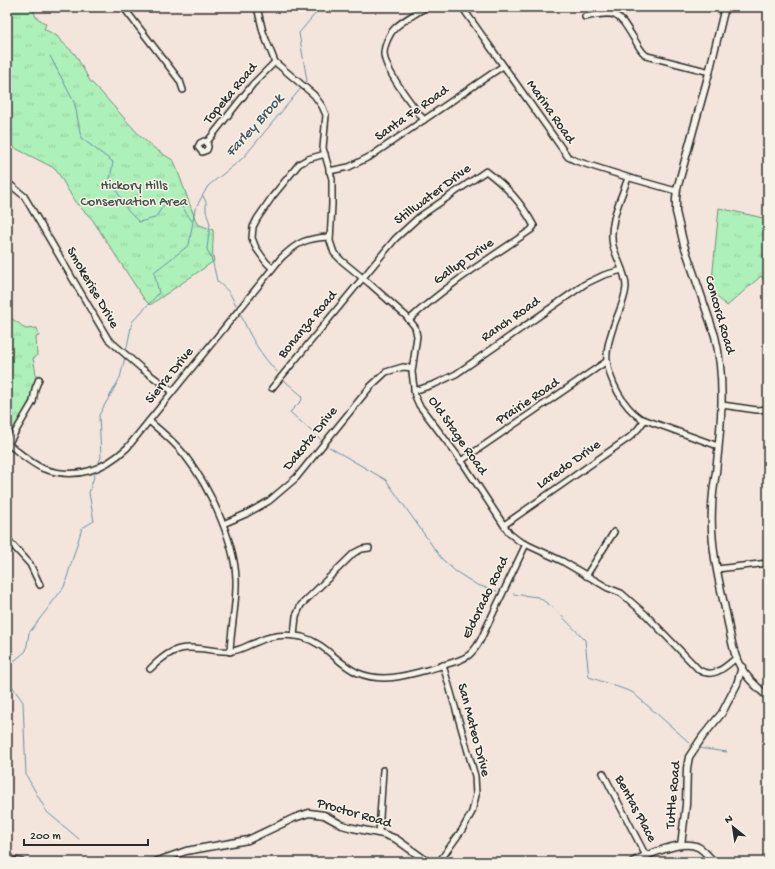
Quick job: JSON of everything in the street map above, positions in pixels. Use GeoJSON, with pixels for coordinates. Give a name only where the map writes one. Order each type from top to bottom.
{"type":"FeatureCollection","features":[{"type":"Feature","properties":{"kind":"main road","name":"Concord Road"},"geometry":{"type":"LineString","coordinates":[[725,7],[710,72],[676,191],[676,212],[679,226],[719,351],[722,405],[712,514],[712,542],[717,569],[736,658],[755,685],[768,697]]}},
{"type":"Feature","properties":{"kind":"main road","name":"Tuttle Road"},"geometry":{"type":"LineString","coordinates":[[681,845],[686,805],[687,768],[690,757],[699,742],[722,713],[737,684],[742,667]]}},
{"type":"Feature","properties":{"kind":"main road","name":"Proctor Road"},"geometry":{"type":"LineString","coordinates":[[155,862],[186,851],[248,840],[294,818],[309,813],[324,815],[342,825],[379,833],[396,839],[428,862]]}},
{"type":"Feature","properties":{"kind":"main road"},"geometry":{"type":"LineString","coordinates":[[632,862],[646,856],[687,844],[697,846],[702,849],[714,862]]}},
{"type":"Feature","properties":{"kind":"main road"},"geometry":{"type":"LineString","coordinates":[[7,860],[21,862]]}},
{"type":"Feature","properties":{"kind":"street","name":"Old Stage Road"},"geometry":{"type":"LineString","coordinates":[[257,7],[263,32],[275,62],[314,95],[322,106],[326,115],[323,148],[332,179],[330,237],[334,253],[387,298],[415,327],[417,336],[412,368],[414,391],[419,405],[461,462],[509,533],[519,541],[562,561],[608,588],[621,593],[645,614],[699,670],[705,673],[714,673],[736,658]]}},
{"type":"Feature","properties":{"kind":"street"},"geometry":{"type":"LineString","coordinates":[[424,120],[390,71],[384,52],[388,40],[395,29],[426,7]]}},
{"type":"Feature","properties":{"kind":"street","name":"Marina Road"},"geometry":{"type":"LineString","coordinates":[[462,7],[568,157],[628,178],[676,191]]}},
{"type":"Feature","properties":{"kind":"street"},"geometry":{"type":"LineString","coordinates":[[124,8],[180,81],[183,90]]}},
{"type":"Feature","properties":{"kind":"street"},"geometry":{"type":"LineString","coordinates":[[585,17],[607,13],[617,15],[626,24],[642,52],[647,56],[710,72]]}},
{"type":"Feature","properties":{"kind":"street","name":"Topeka Road"},"geometry":{"type":"LineString","coordinates":[[207,142],[253,84],[275,62]]}},
{"type":"Feature","properties":{"kind":"street","name":"Santa Fe Road"},"geometry":{"type":"LineString","coordinates":[[329,171],[349,167],[361,162],[503,66]]}},
{"type":"Feature","properties":{"kind":"street"},"geometry":{"type":"LineString","coordinates":[[272,268],[256,248],[252,238],[253,227],[257,218],[299,164],[308,159],[325,154]]}},
{"type":"Feature","properties":{"kind":"street","name":"Stillwater Drive"},"geometry":{"type":"LineString","coordinates":[[363,278],[395,239],[419,217],[486,171],[502,182],[511,192],[534,226]]}},
{"type":"Feature","properties":{"kind":"street"},"geometry":{"type":"LineString","coordinates":[[628,178],[615,217],[612,232],[614,247],[622,270],[626,288],[609,340],[607,362],[612,380],[633,413],[644,420],[718,446]]}},
{"type":"Feature","properties":{"kind":"street","name":"Smokerise Drive"},"geometry":{"type":"LineString","coordinates":[[7,182],[24,196],[108,339],[141,368],[172,391]]}},
{"type":"Feature","properties":{"kind":"street","name":"Gallup Drive"},"geometry":{"type":"LineString","coordinates":[[409,320],[444,290],[531,230],[534,226]]}},
{"type":"Feature","properties":{"kind":"street","name":"Sierra Drive"},"geometry":{"type":"LineString","coordinates":[[8,445],[44,469],[68,474],[82,473],[104,466],[127,448],[272,268],[294,246],[301,242],[330,237]]}},
{"type":"Feature","properties":{"kind":"street","name":"Ranch Road"},"geometry":{"type":"LineString","coordinates":[[414,391],[435,384],[456,374],[586,284],[598,278],[622,270]]}},
{"type":"Feature","properties":{"kind":"street","name":"Bonanza Road"},"geometry":{"type":"LineString","coordinates":[[272,388],[363,278]]}},
{"type":"Feature","properties":{"kind":"street","name":"Prairie Road"},"geometry":{"type":"LineString","coordinates":[[461,462],[607,362]]}},
{"type":"Feature","properties":{"kind":"street","name":"Dakota Drive"},"geometry":{"type":"LineString","coordinates":[[223,524],[270,501],[296,478],[370,387],[386,372],[403,367],[412,368]]}},
{"type":"Feature","properties":{"kind":"street"},"geometry":{"type":"LineString","coordinates":[[8,445],[33,402],[35,389],[39,379]]}},
{"type":"Feature","properties":{"kind":"street"},"geometry":{"type":"LineString","coordinates":[[722,405],[757,410],[768,409]]}},
{"type":"Feature","properties":{"kind":"street","name":"Laredo Drive"},"geometry":{"type":"LineString","coordinates":[[504,525],[630,437],[644,420]]}},
{"type":"Feature","properties":{"kind":"street"},"geometry":{"type":"LineString","coordinates":[[149,421],[172,440],[186,457],[204,485],[223,524],[234,559],[236,578],[235,606],[230,652]]}},
{"type":"Feature","properties":{"kind":"street"},"geometry":{"type":"LineString","coordinates":[[586,576],[614,532]]}},
{"type":"Feature","properties":{"kind":"street"},"geometry":{"type":"LineString","coordinates":[[7,539],[30,564],[40,584]]}},
{"type":"Feature","properties":{"kind":"street","name":"Eldorado Road"},"geometry":{"type":"LineString","coordinates":[[150,668],[168,653],[180,649],[190,648],[230,652],[244,648],[267,638],[281,636],[294,636],[316,643],[329,651],[348,668],[373,677],[395,678],[443,665],[463,658],[470,654],[475,648],[482,637],[526,544]]}},
{"type":"Feature","properties":{"kind":"street"},"geometry":{"type":"LineString","coordinates":[[294,636],[296,616],[305,600],[354,554],[362,549],[369,548]]}},
{"type":"Feature","properties":{"kind":"street"},"geometry":{"type":"LineString","coordinates":[[717,569],[768,562]]}},
{"type":"Feature","properties":{"kind":"street","name":"San Mateo Drive"},"geometry":{"type":"LineString","coordinates":[[439,862],[462,830],[472,812],[476,795],[474,776],[443,665]]}},
{"type":"Feature","properties":{"kind":"street"},"geometry":{"type":"LineString","coordinates":[[379,833],[383,770]]}},
{"type":"Feature","properties":{"kind":"street","name":"Bentas Place"},"geometry":{"type":"LineString","coordinates":[[603,774],[646,856]]}},
{"type":"Feature","properties":{"kind":"green space","name":"Hickory Hills Conservation Area"},"geometry":{"type":"Polygon","coordinates":[[[7,7],[32,7],[36,17],[46,24],[44,29],[57,36],[75,54],[90,81],[141,137],[154,148],[174,161],[197,224],[213,230],[214,261],[150,305],[144,299],[92,219],[75,202],[56,169],[7,144],[7,134],[11,126],[7,125],[7,7]]]}},
{"type":"Feature","properties":{"kind":"green space"},"geometry":{"type":"Polygon","coordinates":[[[719,208],[768,219],[768,287],[761,276],[727,306],[711,291],[719,208]]]}},
{"type":"Feature","properties":{"kind":"green space"},"geometry":{"type":"Polygon","coordinates":[[[7,314],[25,329],[37,328],[39,336],[36,337],[37,356],[33,358],[36,377],[33,393],[21,418],[7,439],[7,314]]]}},
{"type":"Feature","properties":{"kind":"waterway","name":"Farley Brook"},"geometry":{"type":"LineString","coordinates":[[304,85],[307,81],[299,33],[321,7]]}},
{"type":"Feature","properties":{"kind":"waterway"},"geometry":{"type":"LineString","coordinates":[[50,56],[75,104],[81,138],[113,162],[110,179],[128,211],[139,222],[155,218],[167,200],[178,201],[192,221]]}},
{"type":"Feature","properties":{"kind":"waterway","name":"Farley Brook"},"geometry":{"type":"LineString","coordinates":[[126,352],[132,322],[159,293],[154,272],[189,245],[195,209],[208,186],[243,158],[302,87]]}},
{"type":"Feature","properties":{"kind":"waterway"},"geometry":{"type":"LineString","coordinates":[[203,196],[206,202],[206,211],[210,224],[207,249],[213,263],[217,281],[229,292],[236,305]]}},
{"type":"Feature","properties":{"kind":"waterway"},"geometry":{"type":"LineString","coordinates":[[241,315],[256,345],[277,372]]}},
{"type":"Feature","properties":{"kind":"waterway","name":"Farley Brook"},"geometry":{"type":"LineString","coordinates":[[98,465],[101,457],[99,415],[120,378],[125,357]]}},
{"type":"Feature","properties":{"kind":"waterway"},"geometry":{"type":"LineString","coordinates":[[285,381],[301,395],[302,400],[290,412],[320,439]]}},
{"type":"Feature","properties":{"kind":"waterway"},"geometry":{"type":"LineString","coordinates":[[329,447],[386,480],[441,558],[455,571],[477,585],[497,591]]}},
{"type":"Feature","properties":{"kind":"waterway","name":"Farley Brook"},"geometry":{"type":"LineString","coordinates":[[7,667],[26,651],[29,633],[64,587],[82,528],[94,521],[89,493],[96,470]]}},
{"type":"Feature","properties":{"kind":"waterway"},"geometry":{"type":"LineString","coordinates":[[513,594],[538,597],[554,608],[585,640],[589,677],[632,692],[690,743]]}},
{"type":"Feature","properties":{"kind":"waterway","name":"Farley Brook"},"geometry":{"type":"LineString","coordinates":[[7,679],[23,702],[26,775],[47,812],[79,839]]}},
{"type":"Feature","properties":{"kind":"waterway"},"geometry":{"type":"LineString","coordinates":[[698,748],[727,752]]}}]}
